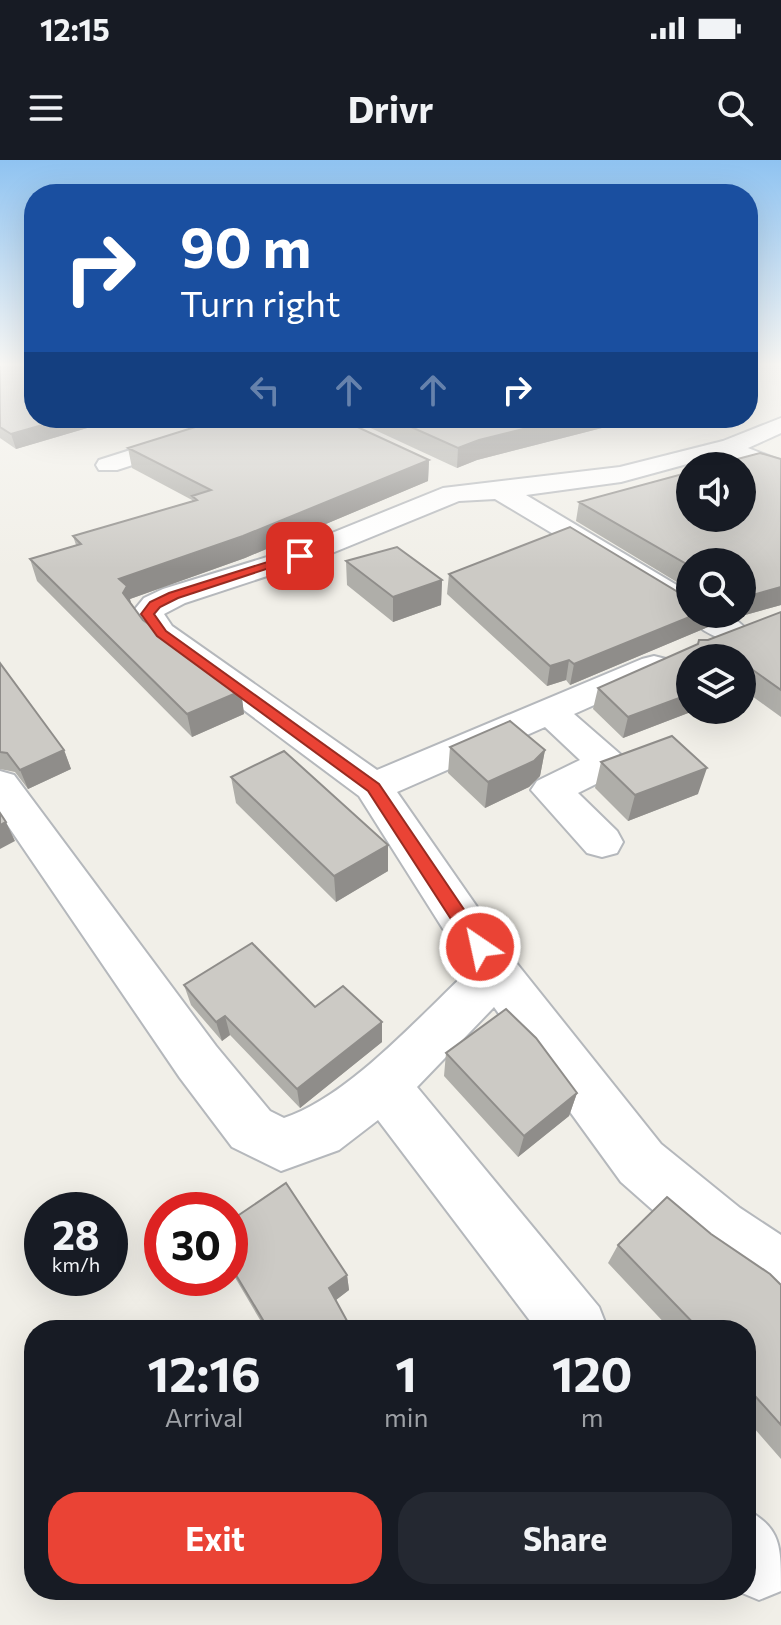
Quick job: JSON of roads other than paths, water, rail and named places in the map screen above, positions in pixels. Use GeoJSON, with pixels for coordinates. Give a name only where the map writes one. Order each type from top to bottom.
{"type":"FeatureCollection","features":[{"type":"Feature","properties":{"kind":"street"},"geometry":{"type":"LineString","coordinates":[[108,465],[209,432]]}},
{"type":"Feature","properties":{"kind":"street"},"geometry":{"type":"LineString","coordinates":[[764,432],[728,448],[711,449],[621,474],[488,491],[416,507],[300,556],[174,596],[155,605],[147,614],[161,633],[373,787],[497,974],[641,1163],[719,1229],[781,1270]]}},
{"type":"Feature","properties":{"kind":"street"},"geometry":{"type":"LineString","coordinates":[[728,448],[781,470]]}},
{"type":"Feature","properties":{"kind":"street"},"geometry":{"type":"LineString","coordinates":[[436,472],[488,491],[676,598]]}},
{"type":"Feature","properties":{"kind":"street"},"geometry":{"type":"LineString","coordinates":[[373,787],[732,632],[769,620]]}},
{"type":"Feature","properties":{"kind":"street"},"geometry":{"type":"LineString","coordinates":[[725,628],[732,632]]}},
{"type":"Feature","properties":{"kind":"street"},"geometry":{"type":"LineString","coordinates":[[549,711],[606,763],[551,790],[602,842]]}},
{"type":"Feature","properties":{"kind":"street"},"geometry":{"type":"LineString","coordinates":[[0,784],[198,1062],[251,1129],[281,1145],[320,1132],[383,1085],[497,974]]}},
{"type":"Feature","properties":{"kind":"street"},"geometry":{"type":"LineString","coordinates":[[383,1085],[568,1320]]}}]}
